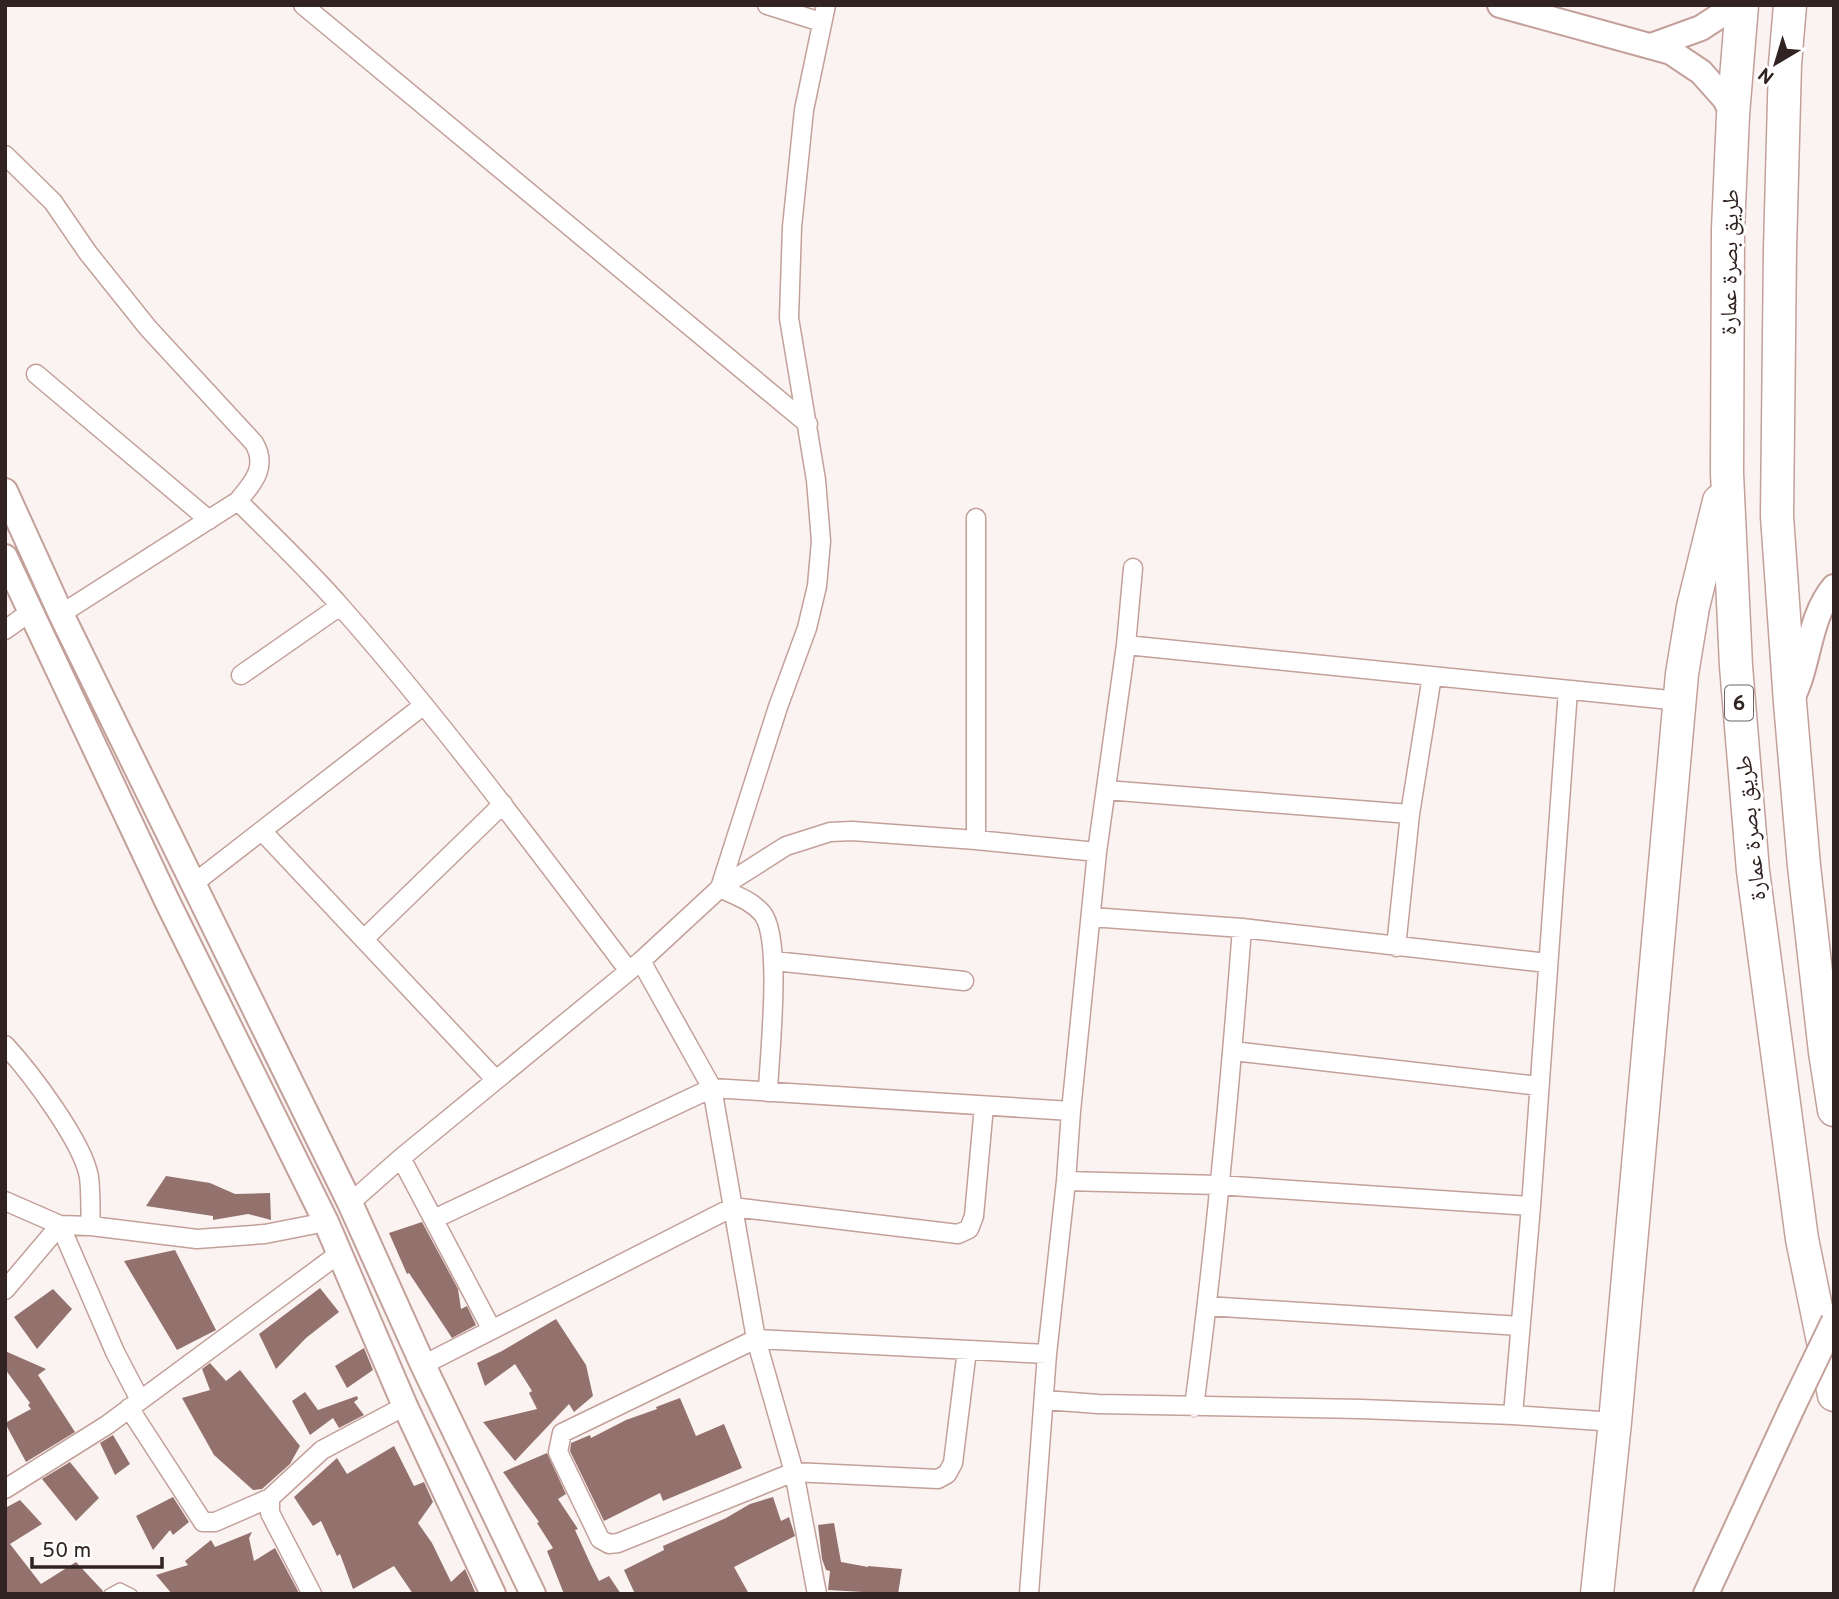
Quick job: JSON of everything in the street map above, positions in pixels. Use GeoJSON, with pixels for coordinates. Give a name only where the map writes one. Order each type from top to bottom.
{"type":"FeatureCollection","features":[{"type":"Feature","properties":{"kind":"highway","name":"طريق بصرة عمارة"},"geometry":{"type":"LineString","coordinates":[[1742,5],[1728,229],[1727,472],[1740,720],[1753,871],[1802,1239],[1834,1395]]}},
{"type":"Feature","properties":{"kind":"highway"},"geometry":{"type":"LineString","coordinates":[[1790,5],[1785,64],[1780,249],[1777,516],[1806,880],[1834,1110]]}},
{"type":"Feature","properties":{"kind":"highway"},"geometry":{"type":"LineString","coordinates":[[1597,1594],[1680,701],[1693,607],[1727,472]]}},
{"type":"Feature","properties":{"kind":"street"},"geometry":{"type":"LineString","coordinates":[[303,5],[808,424]]}},
{"type":"Feature","properties":{"kind":"street"},"geometry":{"type":"LineString","coordinates":[[720,888],[778,707],[807,628],[817,586],[821,541],[808,424],[789,318],[792,227],[804,110],[823,14],[767,5]]}},
{"type":"Feature","properties":{"kind":"street"},"geometry":{"type":"LineString","coordinates":[[1500,5],[1654,46],[1679,56],[1701,72],[1725,99],[1733,116]]}},
{"type":"Feature","properties":{"kind":"street"},"geometry":{"type":"LineString","coordinates":[[1654,46],[1701,28],[1736,5]]}},
{"type":"Feature","properties":{"kind":"street"},"geometry":{"type":"LineString","coordinates":[[5,155],[53,202],[103,272],[148,328],[254,443],[260,455],[260,469],[238,501],[61,614]]}},
{"type":"Feature","properties":{"kind":"street"},"geometry":{"type":"LineString","coordinates":[[36,374],[209,520]]}},
{"type":"Feature","properties":{"kind":"street"},"geometry":{"type":"LineString","coordinates":[[5,491],[61,614],[350,1203],[423,1365],[533,1594]]}},
{"type":"Feature","properties":{"kind":"street"},"geometry":{"type":"LineString","coordinates":[[238,501],[340,606],[424,705],[635,966],[712,1088],[756,1339],[794,1472],[817,1594]]}},
{"type":"Feature","properties":{"kind":"street"},"geometry":{"type":"LineString","coordinates":[[976,518],[976,840]]}},
{"type":"Feature","properties":{"kind":"street"},"geometry":{"type":"LineString","coordinates":[[5,557],[169,903],[326,1222],[405,1406],[494,1594]]}},
{"type":"Feature","properties":{"kind":"street"},"geometry":{"type":"LineString","coordinates":[[1029,1594],[1047,1354],[1097,852],[1126,645],[1133,568]]}},
{"type":"Feature","properties":{"kind":"street"},"geometry":{"type":"LineString","coordinates":[[1790,702],[1803,675],[1819,615],[1834,587]]}},
{"type":"Feature","properties":{"kind":"street"},"geometry":{"type":"LineString","coordinates":[[241,675],[340,606]]}},
{"type":"Feature","properties":{"kind":"street"},"geometry":{"type":"LineString","coordinates":[[5,630],[30,612]]}},
{"type":"Feature","properties":{"kind":"street"},"geometry":{"type":"LineString","coordinates":[[1126,645],[1680,701]]}},
{"type":"Feature","properties":{"kind":"street"},"geometry":{"type":"LineString","coordinates":[[1396,947],[1410,814],[1432,676]]}},
{"type":"Feature","properties":{"kind":"street"},"geometry":{"type":"LineString","coordinates":[[73,703],[98,690]]}},
{"type":"Feature","properties":{"kind":"street"},"geometry":{"type":"LineString","coordinates":[[1513,1415],[1531,1206],[1568,690]]}},
{"type":"Feature","properties":{"kind":"street"},"geometry":{"type":"LineString","coordinates":[[193,884],[424,705]]}},
{"type":"Feature","properties":{"kind":"street"},"geometry":{"type":"LineString","coordinates":[[1106,790],[1410,814]]}},
{"type":"Feature","properties":{"kind":"street"},"geometry":{"type":"LineString","coordinates":[[364,939],[503,804]]}},
{"type":"Feature","properties":{"kind":"street"},"geometry":{"type":"LineString","coordinates":[[262,831],[496,1080]]}},
{"type":"Feature","properties":{"kind":"street"},"geometry":{"type":"LineString","coordinates":[[350,1203],[401,1157],[635,966],[720,888],[786,846],[830,832],[852,831],[1097,852]]}},
{"type":"Feature","properties":{"kind":"street"},"geometry":{"type":"LineString","coordinates":[[720,888],[745,899],[763,914],[770,936],[774,961],[768,1092]]}},
{"type":"Feature","properties":{"kind":"street"},"geometry":{"type":"LineString","coordinates":[[1091,917],[1242,928],[1548,963]]}},
{"type":"Feature","properties":{"kind":"street"},"geometry":{"type":"LineString","coordinates":[[1195,1407],[1233,1051],[1242,928]]}},
{"type":"Feature","properties":{"kind":"street"},"geometry":{"type":"LineString","coordinates":[[774,961],[964,981]]}},
{"type":"Feature","properties":{"kind":"street"},"geometry":{"type":"LineString","coordinates":[[5,1045],[20,1060],[82,1156],[89,1177],[91,1226]]}},
{"type":"Feature","properties":{"kind":"street"},"geometry":{"type":"LineString","coordinates":[[1233,1051],[1539,1086]]}},
{"type":"Feature","properties":{"kind":"street"},"geometry":{"type":"LineString","coordinates":[[434,1219],[712,1088],[1071,1111]]}},
{"type":"Feature","properties":{"kind":"street"},"geometry":{"type":"LineString","coordinates":[[423,1365],[733,1207],[958,1234],[969,1229],[974,1216],[984,1106]]}},
{"type":"Feature","properties":{"kind":"street"},"geometry":{"type":"LineString","coordinates":[[401,1157],[492,1329]]}},
{"type":"Feature","properties":{"kind":"street"},"geometry":{"type":"LineString","coordinates":[[1066,1181],[1218,1185],[1531,1206]]}},
{"type":"Feature","properties":{"kind":"street"},"geometry":{"type":"LineString","coordinates":[[5,1201],[60,1225],[91,1226],[197,1240],[265,1234],[326,1222]]}},
{"type":"Feature","properties":{"kind":"street"},"geometry":{"type":"LineString","coordinates":[[5,1290],[60,1225]]}},
{"type":"Feature","properties":{"kind":"street"},"geometry":{"type":"LineString","coordinates":[[60,1225],[135,1404],[203,1522],[215,1522],[270,1497],[322,1450],[405,1406]]}},
{"type":"Feature","properties":{"kind":"street"},"geometry":{"type":"LineString","coordinates":[[5,1489],[135,1404],[340,1253]]}},
{"type":"Feature","properties":{"kind":"street"},"geometry":{"type":"LineString","coordinates":[[1207,1306],[1520,1326]]}},
{"type":"Feature","properties":{"kind":"street"},"geometry":{"type":"LineString","coordinates":[[1706,1594],[1834,1321]]}},
{"type":"Feature","properties":{"kind":"street"},"geometry":{"type":"LineString","coordinates":[[379,1345],[408,1331]]}},
{"type":"Feature","properties":{"kind":"street"},"geometry":{"type":"LineString","coordinates":[[967,1350],[953,1463],[947,1474],[938,1479],[794,1472],[618,1543],[609,1544],[600,1539],[558,1452],[562,1433],[756,1339],[1047,1354]]}},
{"type":"Feature","properties":{"kind":"street"},"geometry":{"type":"LineString","coordinates":[[1045,1400],[1195,1407],[1361,1409],[1615,1422]]}},
{"type":"Feature","properties":{"kind":"street"},"geometry":{"type":"LineString","coordinates":[[270,1497],[270,1513],[312,1594]]}},
{"type":"Feature","properties":{"kind":"lane"},"geometry":{"type":"LineString","coordinates":[[109,1594],[120,1588],[132,1594]]}},
{"type":"Feature","properties":{"kind":"building"},"geometry":{"type":"Polygon","coordinates":[[[166,1176],[210,1183],[235,1194],[270,1193],[271,1220],[248,1214],[213,1220],[213,1216],[146,1206],[166,1176]]]}},
{"type":"Feature","properties":{"kind":"building"},"geometry":{"type":"Polygon","coordinates":[[[422,1222],[458,1289],[461,1309],[467,1306],[476,1325],[452,1338],[409,1273],[407,1274],[389,1233],[422,1222]]]}},
{"type":"Feature","properties":{"kind":"building"},"geometry":{"type":"Polygon","coordinates":[[[175,1250],[216,1330],[177,1350],[124,1261],[175,1250]]]}},
{"type":"Feature","properties":{"kind":"building"},"geometry":{"type":"Polygon","coordinates":[[[320,1288],[339,1312],[306,1338],[276,1369],[259,1334],[320,1288]]]}},
{"type":"Feature","properties":{"kind":"building"},"geometry":{"type":"Polygon","coordinates":[[[53,1289],[72,1309],[37,1349],[14,1317],[53,1289]]]}},
{"type":"Feature","properties":{"kind":"building"},"geometry":{"type":"Polygon","coordinates":[[[556,1319],[586,1365],[593,1396],[574,1412],[569,1404],[515,1461],[483,1422],[537,1409],[529,1393],[532,1391],[515,1364],[485,1386],[477,1363],[556,1319]]]}},
{"type":"Feature","properties":{"kind":"building"},"geometry":{"type":"Polygon","coordinates":[[[364,1348],[373,1370],[347,1388],[335,1366],[364,1348]]]}},
{"type":"Feature","properties":{"kind":"building"},"geometry":{"type":"Polygon","coordinates":[[[5,1351],[46,1369],[38,1375],[75,1432],[26,1462],[5,1423],[31,1409],[28,1405],[30,1403],[5,1369],[5,1351]]]}},
{"type":"Feature","properties":{"kind":"building"},"geometry":{"type":"Polygon","coordinates":[[[210,1363],[226,1381],[240,1370],[300,1446],[290,1464],[262,1489],[253,1490],[214,1455],[182,1398],[210,1390],[202,1369],[210,1363]]]}},
{"type":"Feature","properties":{"kind":"building"},"geometry":{"type":"Polygon","coordinates":[[[305,1392],[318,1410],[357,1396],[358,1399],[354,1402],[364,1415],[339,1428],[333,1418],[310,1435],[292,1401],[305,1392]]]}},
{"type":"Feature","properties":{"kind":"building"},"geometry":{"type":"Polygon","coordinates":[[[680,1398],[696,1436],[724,1424],[742,1468],[663,1501],[660,1493],[604,1521],[570,1451],[571,1443],[590,1435],[591,1438],[680,1398]]]}},
{"type":"Feature","properties":{"kind":"building"},"geometry":{"type":"Polygon","coordinates":[[[113,1435],[130,1464],[115,1475],[100,1443],[113,1435]]]}},
{"type":"Feature","properties":{"kind":"building"},"geometry":{"type":"Polygon","coordinates":[[[394,1446],[414,1486],[424,1482],[433,1502],[418,1523],[432,1543],[451,1582],[465,1569],[476,1594],[413,1594],[394,1566],[353,1589],[340,1554],[337,1556],[321,1521],[313,1526],[294,1497],[337,1458],[347,1474],[394,1446]]]}},
{"type":"Feature","properties":{"kind":"building"},"geometry":{"type":"Polygon","coordinates":[[[547,1453],[566,1494],[558,1499],[578,1529],[575,1530],[599,1581],[609,1576],[621,1594],[564,1594],[547,1551],[553,1548],[537,1523],[539,1522],[503,1472],[547,1453]]]}},
{"type":"Feature","properties":{"kind":"building"},"geometry":{"type":"Polygon","coordinates":[[[70,1462],[99,1498],[76,1521],[42,1479],[70,1462]]]}},
{"type":"Feature","properties":{"kind":"building"},"geometry":{"type":"Polygon","coordinates":[[[173,1497],[189,1522],[173,1535],[170,1530],[153,1550],[136,1516],[173,1497]]]}},
{"type":"Feature","properties":{"kind":"building"},"geometry":{"type":"Polygon","coordinates":[[[773,1497],[781,1521],[789,1517],[795,1536],[734,1567],[749,1594],[635,1594],[624,1570],[664,1550],[663,1546],[726,1518],[750,1504],[773,1497]]]}},
{"type":"Feature","properties":{"kind":"building"},"geometry":{"type":"Polygon","coordinates":[[[20,1500],[42,1524],[10,1544],[41,1584],[76,1562],[103,1591],[102,1594],[5,1594],[5,1508],[20,1500]]]}},
{"type":"Feature","properties":{"kind":"building"},"geometry":{"type":"Polygon","coordinates":[[[834,1523],[841,1562],[902,1569],[898,1594],[828,1590],[830,1571],[826,1570],[822,1559],[818,1525],[834,1523]]]}},
{"type":"Feature","properties":{"kind":"building"},"geometry":{"type":"Polygon","coordinates":[[[252,1532],[249,1538],[254,1561],[275,1548],[299,1593],[172,1594],[156,1575],[188,1565],[185,1561],[211,1540],[215,1547],[252,1532]]]}}]}
